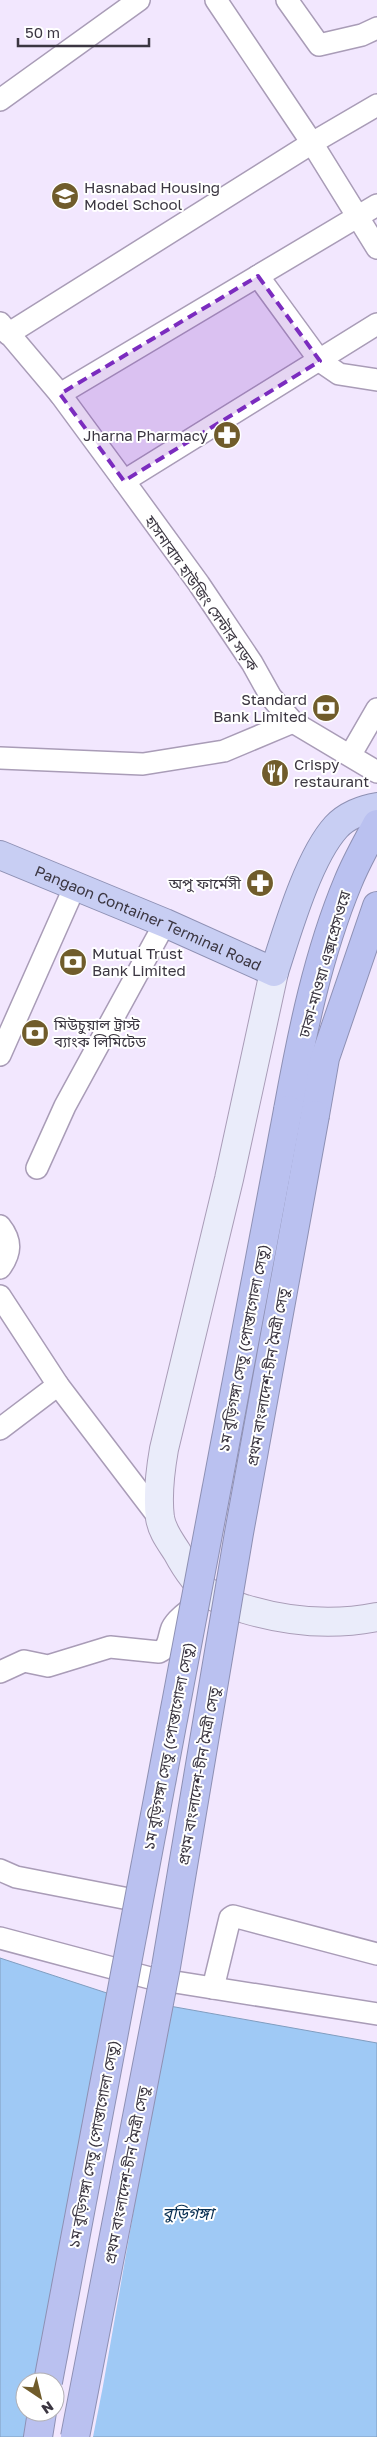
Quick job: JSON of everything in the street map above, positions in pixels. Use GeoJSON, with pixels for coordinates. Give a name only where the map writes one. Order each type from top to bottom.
{"type":"FeatureCollection","features":[{"type":"Feature","properties":{"kind":"highway","name":"Pangaon Container Terminal Road"},"geometry":{"type":"LineString","coordinates":[[0,856],[165,923],[274,972],[319,849],[337,826],[352,815],[377,807]]}},
{"type":"Feature","properties":{"kind":"highway","name":"ঢাকা-মাওয়া এক্সপ্রেসওয়ে"},"geometry":{"type":"LineString","coordinates":[[288,1110],[298,1056],[319,968],[348,882],[377,824]]}},
{"type":"Feature","properties":{"kind":"highway","name":"ঢাকা-মাওয়া এক্সপ্রেসওয়ে"},"geometry":{"type":"LineString","coordinates":[[315,1115],[325,1058],[377,906]]}},
{"type":"Feature","properties":{"kind":"highway","name":"১ম বুড়িগঙ্গা সেতু (পোস্তাগোলা সেতু)"},"geometry":{"type":"LineString","coordinates":[[50,2372],[288,1110]]}},
{"type":"Feature","properties":{"kind":"highway","name":"প্রথম বাংলাদেশ-চীন মৈত্রী সেতু"},"geometry":{"type":"LineString","coordinates":[[75,2437],[166,1967],[239,1533],[315,1115]]}},
{"type":"Feature","properties":{"kind":"highway"},"geometry":{"type":"LineString","coordinates":[[38,2437],[40,2422]]}},
{"type":"Feature","properties":{"kind":"main road"},"geometry":{"type":"LineString","coordinates":[[274,972],[230,1179],[164,1450],[159,1486],[160,1519],[165,1532],[184,1564],[216,1598],[258,1613],[293,1620],[338,1623],[377,1617]]}},
{"type":"Feature","properties":{"kind":"street"},"geometry":{"type":"LineString","coordinates":[[0,100],[139,0]]}},
{"type":"Feature","properties":{"kind":"street"},"geometry":{"type":"LineString","coordinates":[[216,0],[312,143],[377,248]]}},
{"type":"Feature","properties":{"kind":"street"},"geometry":{"type":"LineString","coordinates":[[287,0],[319,45],[362,35],[377,28]]}},
{"type":"Feature","properties":{"kind":"street"},"geometry":{"type":"LineString","coordinates":[[4,328],[377,105]]}},
{"type":"Feature","properties":{"kind":"street"},"geometry":{"type":"LineString","coordinates":[[60,394],[377,205]]}},
{"type":"Feature","properties":{"kind":"street"},"geometry":{"type":"LineString","coordinates":[[258,276],[320,361],[339,374],[377,380]]}},
{"type":"Feature","properties":{"kind":"street"},"geometry":{"type":"LineString","coordinates":[[124,481],[377,324]]}},
{"type":"Feature","properties":{"kind":"street","name":"হাসনাবাদ হাউজিং সেন্টার সড়ক"},"geometry":{"type":"LineString","coordinates":[[4,328],[60,394],[199,584],[271,696],[293,722],[351,754],[377,772]]}},
{"type":"Feature","properties":{"kind":"street"},"geometry":{"type":"LineString","coordinates":[[351,754],[377,710]]}},
{"type":"Feature","properties":{"kind":"street"},"geometry":{"type":"LineString","coordinates":[[0,758],[144,764],[224,751],[293,722]]}},
{"type":"Feature","properties":{"kind":"street"},"geometry":{"type":"LineString","coordinates":[[0,1055],[75,886]]}},
{"type":"Feature","properties":{"kind":"street"},"geometry":{"type":"LineString","coordinates":[[37,1168],[65,1106],[165,923]]}},
{"type":"Feature","properties":{"kind":"street"},"geometry":{"type":"LineString","coordinates":[[0,1226],[10,1244],[8,1257],[0,1268]]}},
{"type":"Feature","properties":{"kind":"street"},"geometry":{"type":"LineString","coordinates":[[0,1296],[58,1385],[160,1519]]}},
{"type":"Feature","properties":{"kind":"street"},"geometry":{"type":"LineString","coordinates":[[0,1429],[58,1385]]}},
{"type":"Feature","properties":{"kind":"street"},"geometry":{"type":"LineString","coordinates":[[0,1672],[24,1661],[48,1666],[110,1647],[159,1652],[168,1646],[172,1628],[180,1618],[216,1598]]}},
{"type":"Feature","properties":{"kind":"street"},"geometry":{"type":"LineString","coordinates":[[150,1978],[216,1598]]}},
{"type":"Feature","properties":{"kind":"street"},"geometry":{"type":"LineString","coordinates":[[0,1870],[16,1877],[138,1902]]}},
{"type":"Feature","properties":{"kind":"street"},"geometry":{"type":"LineString","coordinates":[[213,1988],[230,1918],[233,1916],[377,1954]]}},
{"type":"Feature","properties":{"kind":"street"},"geometry":{"type":"LineString","coordinates":[[0,1938],[150,1978],[377,2014]]}},
{"type":"Feature","properties":{"kind":"highlighted area"},"geometry":{"type":"Polygon","coordinates":[[[258,276],[320,361],[124,481],[60,394],[258,276]]]}},
{"type":"Feature","properties":{"kind":"water","name":"বুড়িগঙ্গা"},"geometry":{"type":"Polygon","coordinates":[[[0,1958],[119,1997],[377,2043],[377,2437],[0,2437],[0,1958]]]}},
{"type":"Feature","properties":{"kind":"pier"},"geometry":{"type":"Polygon","coordinates":[[[127,1996],[170,2003],[93,2437],[40,2437],[49,2422],[65,2422],[65,2372],[57,2372],[127,1996]]]}},
{"type":"Feature","properties":{"kind":"place","name":"Hasnabad Housing Model School"},"geometry":{"type":"Point","coordinates":[65,196]}},
{"type":"Feature","properties":{"kind":"place","name":"Jharna Pharmacy"},"geometry":{"type":"Point","coordinates":[227,435]}},
{"type":"Feature","properties":{"kind":"place","name":"Standard Bank Limited"},"geometry":{"type":"Point","coordinates":[326,708]}},
{"type":"Feature","properties":{"kind":"place","name":"Crispy restaurant"},"geometry":{"type":"Point","coordinates":[275,773]}},
{"type":"Feature","properties":{"kind":"place","name":"অপু ফার্মেসী"},"geometry":{"type":"Point","coordinates":[260,883]}},
{"type":"Feature","properties":{"kind":"place","name":"Mutual Trust Bank Limited"},"geometry":{"type":"Point","coordinates":[73,962]}},
{"type":"Feature","properties":{"kind":"place","name":"মিউচুয়াল ট্রাস্ট ব্যাংক লিমিটেড"},"geometry":{"type":"Point","coordinates":[35,1033]}}]}
